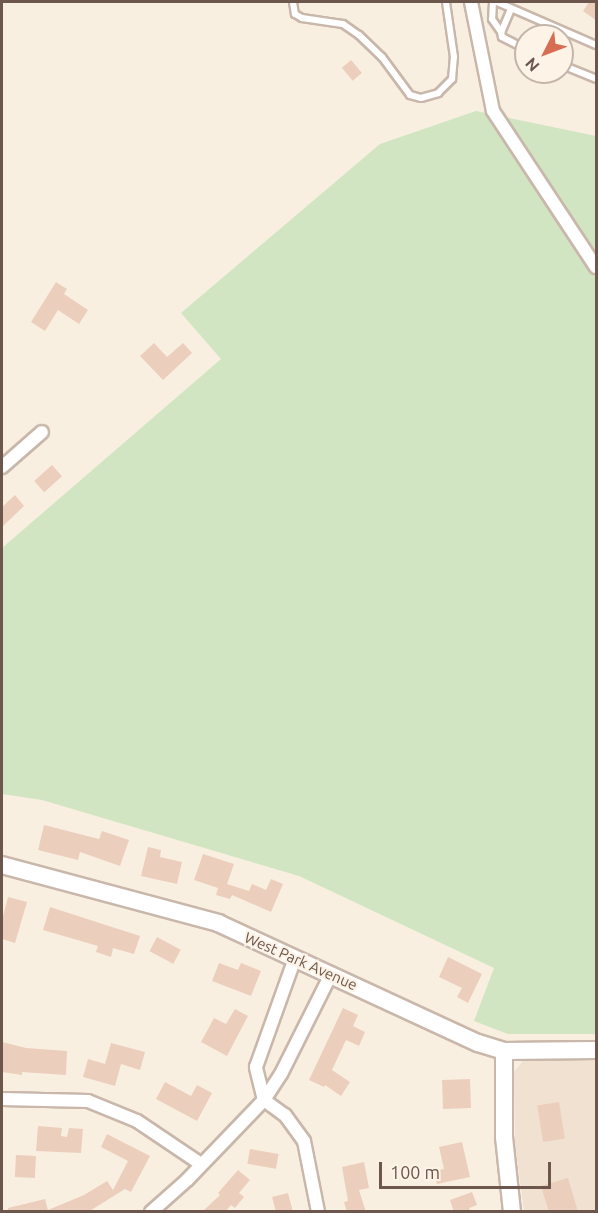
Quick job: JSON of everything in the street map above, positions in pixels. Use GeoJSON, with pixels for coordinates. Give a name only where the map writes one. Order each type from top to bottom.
{"type":"FeatureCollection","features":[{"type":"Feature","properties":{"kind":"street"},"geometry":{"type":"LineString","coordinates":[[471,2],[493,111],[596,267]]}},
{"type":"Feature","properties":{"kind":"street"},"geometry":{"type":"LineString","coordinates":[[2,467],[42,432]]}},
{"type":"Feature","properties":{"kind":"street","name":"West Park Avenue"},"geometry":{"type":"LineString","coordinates":[[2,865],[218,923],[478,1043],[504,1052],[597,1050]]}},
{"type":"Feature","properties":{"kind":"street"},"geometry":{"type":"LineString","coordinates":[[295,958],[256,1067],[264,1100],[285,1115],[304,1141],[318,1212]]}},
{"type":"Feature","properties":{"kind":"street"},"geometry":{"type":"LineString","coordinates":[[151,1212],[264,1100],[281,1074],[331,974]]}},
{"type":"Feature","properties":{"kind":"street"},"geometry":{"type":"LineString","coordinates":[[504,1052],[504,1137],[512,1212]]}},
{"type":"Feature","properties":{"kind":"street"},"geometry":{"type":"LineString","coordinates":[[2,1099],[88,1101],[137,1121],[201,1164]]}},
{"type":"Feature","properties":{"kind":"lane"},"geometry":{"type":"LineString","coordinates":[[293,2],[294,14],[302,18],[343,24],[359,35],[382,57],[410,95],[422,98],[438,93],[452,79],[454,57],[446,2]]}},
{"type":"Feature","properties":{"kind":"lane"},"geometry":{"type":"LineString","coordinates":[[493,2],[492,19],[507,41],[514,44]]}},
{"type":"Feature","properties":{"kind":"lane"},"geometry":{"type":"LineString","coordinates":[[497,2],[597,45]]}},
{"type":"Feature","properties":{"kind":"lane"},"geometry":{"type":"LineString","coordinates":[[501,32],[511,9]]}},
{"type":"Feature","properties":{"kind":"lane"},"geometry":{"type":"LineString","coordinates":[[574,69],[597,79]]}},
{"type":"Feature","properties":{"kind":"shaded area"},"geometry":{"type":"Polygon","coordinates":[[[596,1059],[596,1211],[524,1211],[515,1143],[514,1072],[523,1061],[596,1059]]]}},
{"type":"Feature","properties":{"kind":"green space"},"geometry":{"type":"Polygon","coordinates":[[[476,111],[596,136],[596,1034],[508,1034],[474,1021],[494,968],[299,876],[42,800],[2,794],[2,548],[221,359],[181,313],[380,144],[476,111]]]}},
{"type":"Feature","properties":{"kind":"building"},"geometry":{"type":"Polygon","coordinates":[[[589,2],[597,2],[597,21],[583,11],[589,2]]]}},
{"type":"Feature","properties":{"kind":"building"},"geometry":{"type":"Polygon","coordinates":[[[351,60],[362,73],[353,81],[342,68],[351,60]]]}},
{"type":"Feature","properties":{"kind":"building"},"geometry":{"type":"Polygon","coordinates":[[[56,282],[67,289],[64,294],[88,310],[79,324],[58,310],[45,331],[31,322],[56,282]]]}},
{"type":"Feature","properties":{"kind":"building"},"geometry":{"type":"Polygon","coordinates":[[[154,343],[167,357],[183,343],[192,353],[163,380],[140,356],[154,343]]]}},
{"type":"Feature","properties":{"kind":"building"},"geometry":{"type":"Polygon","coordinates":[[[52,465],[62,476],[44,492],[34,481],[52,465]]]}},
{"type":"Feature","properties":{"kind":"building"},"geometry":{"type":"Polygon","coordinates":[[[15,495],[24,506],[2,527],[2,507],[15,495]]]}},
{"type":"Feature","properties":{"kind":"building"},"geometry":{"type":"Polygon","coordinates":[[[44,825],[99,839],[102,831],[129,840],[120,866],[80,852],[78,860],[38,850],[44,825]]]}},
{"type":"Feature","properties":{"kind":"building"},"geometry":{"type":"Polygon","coordinates":[[[148,847],[161,850],[160,857],[182,862],[177,884],[141,876],[148,847]]]}},
{"type":"Feature","properties":{"kind":"building"},"geometry":{"type":"Polygon","coordinates":[[[203,854],[234,864],[227,884],[249,891],[252,884],[266,890],[271,879],[283,884],[271,912],[232,895],[230,899],[216,895],[218,888],[194,880],[203,854]]]}},
{"type":"Feature","properties":{"kind":"building"},"geometry":{"type":"Polygon","coordinates":[[[8,897],[27,902],[15,943],[2,939],[2,920],[8,897]]]}},
{"type":"Feature","properties":{"kind":"building"},"geometry":{"type":"Polygon","coordinates":[[[50,907],[140,936],[134,954],[113,948],[111,957],[96,952],[98,946],[43,930],[50,907]]]}},
{"type":"Feature","properties":{"kind":"building"},"geometry":{"type":"Polygon","coordinates":[[[157,937],[181,950],[173,964],[149,951],[157,937]]]}},
{"type":"Feature","properties":{"kind":"building"},"geometry":{"type":"Polygon","coordinates":[[[448,957],[482,974],[468,1003],[457,997],[462,988],[439,977],[448,957]]]}},
{"type":"Feature","properties":{"kind":"building"},"geometry":{"type":"Polygon","coordinates":[[[219,963],[238,970],[241,963],[261,971],[251,996],[212,981],[219,963]]]}},
{"type":"Feature","properties":{"kind":"building"},"geometry":{"type":"Polygon","coordinates":[[[343,1008],[358,1015],[353,1026],[365,1032],[359,1046],[346,1040],[332,1070],[350,1082],[341,1096],[325,1085],[324,1087],[309,1080],[343,1008]]]}},
{"type":"Feature","properties":{"kind":"building"},"geometry":{"type":"Polygon","coordinates":[[[235,1009],[248,1016],[227,1056],[201,1042],[214,1018],[226,1024],[235,1009]]]}},
{"type":"Feature","properties":{"kind":"building"},"geometry":{"type":"Polygon","coordinates":[[[2,1042],[26,1048],[67,1051],[66,1075],[22,1072],[22,1075],[2,1072],[2,1042]]]}},
{"type":"Feature","properties":{"kind":"building"},"geometry":{"type":"Polygon","coordinates":[[[111,1043],[145,1052],[140,1070],[121,1064],[115,1086],[83,1077],[88,1059],[105,1064],[111,1043]]]}},
{"type":"Feature","properties":{"kind":"building"},"geometry":{"type":"Polygon","coordinates":[[[470,1079],[471,1108],[443,1109],[442,1080],[470,1079]]]}},
{"type":"Feature","properties":{"kind":"building"},"geometry":{"type":"Polygon","coordinates":[[[165,1082],[191,1096],[197,1085],[212,1093],[197,1121],[156,1099],[165,1082]]]}},
{"type":"Feature","properties":{"kind":"building"},"geometry":{"type":"Polygon","coordinates":[[[559,1102],[565,1139],[543,1142],[537,1105],[559,1102]]]}},
{"type":"Feature","properties":{"kind":"building"},"geometry":{"type":"Polygon","coordinates":[[[38,1126],[62,1128],[61,1136],[67,1137],[69,1128],[83,1129],[81,1153],[36,1151],[38,1126]]]}},
{"type":"Feature","properties":{"kind":"building"},"geometry":{"type":"Polygon","coordinates":[[[107,1134],[150,1156],[131,1192],[125,1189],[88,1212],[8,1212],[8,1208],[45,1199],[48,1210],[84,1195],[107,1181],[113,1190],[128,1161],[101,1147],[107,1134]]]}},
{"type":"Feature","properties":{"kind":"building"},"geometry":{"type":"Polygon","coordinates":[[[462,1142],[470,1177],[437,1184],[434,1171],[444,1169],[439,1147],[462,1142]]]}},
{"type":"Feature","properties":{"kind":"building"},"geometry":{"type":"Polygon","coordinates":[[[250,1149],[279,1154],[276,1169],[247,1164],[250,1149]]]}},
{"type":"Feature","properties":{"kind":"building"},"geometry":{"type":"Polygon","coordinates":[[[16,1155],[36,1156],[35,1178],[15,1177],[16,1155]]]}},
{"type":"Feature","properties":{"kind":"building"},"geometry":{"type":"Polygon","coordinates":[[[364,1162],[369,1188],[359,1190],[366,1212],[347,1212],[344,1202],[348,1201],[342,1167],[364,1162]]]}},
{"type":"Feature","properties":{"kind":"building"},"geometry":{"type":"Polygon","coordinates":[[[238,1170],[250,1180],[239,1193],[244,1197],[235,1208],[231,1205],[225,1212],[202,1212],[220,1195],[218,1193],[238,1170]]]}},
{"type":"Feature","properties":{"kind":"building"},"geometry":{"type":"Polygon","coordinates":[[[568,1178],[578,1212],[549,1212],[541,1186],[568,1178]]]}},
{"type":"Feature","properties":{"kind":"building"},"geometry":{"type":"Polygon","coordinates":[[[472,1192],[477,1205],[469,1208],[471,1212],[454,1212],[450,1200],[472,1192]]]}},
{"type":"Feature","properties":{"kind":"building"},"geometry":{"type":"Polygon","coordinates":[[[288,1193],[293,1212],[276,1212],[272,1197],[288,1193]]]}}]}
